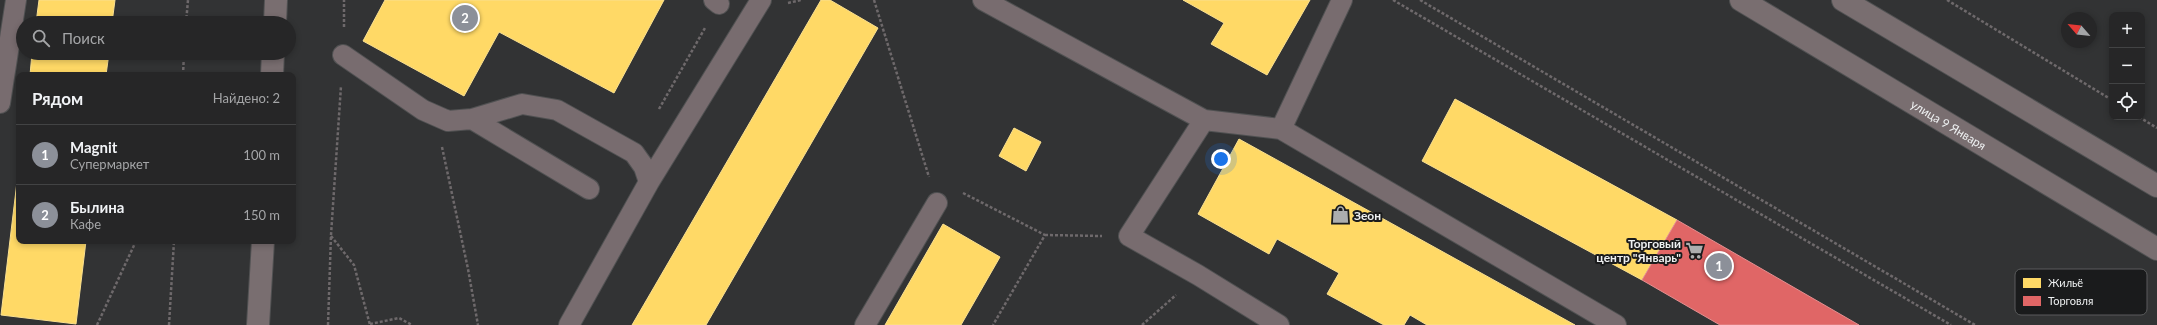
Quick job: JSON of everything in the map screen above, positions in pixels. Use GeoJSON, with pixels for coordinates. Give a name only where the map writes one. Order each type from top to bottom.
{"type":"FeatureCollection","features":[{"type":"Feature","properties":{"kind":"main road"},"geometry":{"type":"LineString","coordinates":[[275,16],[276,0]]}},
{"type":"Feature","properties":{"kind":"main road","name":"улица 9 Января"},"geometry":{"type":"LineString","coordinates":[[1741,0],[2157,249]]}},
{"type":"Feature","properties":{"kind":"main road"},"geometry":{"type":"LineString","coordinates":[[1843,0],[2157,186]]}},
{"type":"Feature","properties":{"kind":"main road"},"geometry":{"type":"LineString","coordinates":[[272,72],[273,60]]}},
{"type":"Feature","properties":{"kind":"main road"},"geometry":{"type":"LineString","coordinates":[[258,325],[263,244]]}},
{"type":"Feature","properties":{"kind":"lane"},"geometry":{"type":"LineString","coordinates":[[0,103],[16,0]]}},
{"type":"Feature","properties":{"kind":"lane"},"geometry":{"type":"LineString","coordinates":[[569,325],[649,182],[761,0]]}},
{"type":"Feature","properties":{"kind":"lane"},"geometry":{"type":"LineString","coordinates":[[983,0],[1204,120],[1281,130],[1616,325]]}},
{"type":"Feature","properties":{"kind":"lane"},"geometry":{"type":"LineString","coordinates":[[1281,130],[1342,0]]}},
{"type":"Feature","properties":{"kind":"lane"},"geometry":{"type":"LineString","coordinates":[[343,55],[423,110],[448,122],[472,119],[522,104],[557,110],[634,153],[644,167],[649,182]]}},
{"type":"Feature","properties":{"kind":"lane"},"geometry":{"type":"LineString","coordinates":[[472,119],[589,189]]}},
{"type":"Feature","properties":{"kind":"lane"},"geometry":{"type":"LineString","coordinates":[[1204,120],[1129,236],[1198,275],[1279,325]]}},
{"type":"Feature","properties":{"kind":"lane"},"geometry":{"type":"LineString","coordinates":[[865,325],[937,203]]}},
{"type":"Feature","properties":{"kind":"path"},"geometry":{"type":"LineString","coordinates":[[187,16],[188,0]]}},
{"type":"Feature","properties":{"kind":"path"},"geometry":{"type":"LineString","coordinates":[[328,325],[331,235],[343,55],[344,0]]}},
{"type":"Feature","properties":{"kind":"path"},"geometry":{"type":"LineString","coordinates":[[874,0],[937,203]]}},
{"type":"Feature","properties":{"kind":"path"},"geometry":{"type":"LineString","coordinates":[[1393,0],[1951,325]]}},
{"type":"Feature","properties":{"kind":"path"},"geometry":{"type":"LineString","coordinates":[[1420,0],[1975,325]]}},
{"type":"Feature","properties":{"kind":"path"},"geometry":{"type":"LineString","coordinates":[[1947,0],[2109,98]]}},
{"type":"Feature","properties":{"kind":"path"},"geometry":{"type":"LineString","coordinates":[[657,112],[716,2]]}},
{"type":"Feature","properties":{"kind":"path"},"geometry":{"type":"LineString","coordinates":[[183,72],[184,60]]}},
{"type":"Feature","properties":{"kind":"path"},"geometry":{"type":"LineString","coordinates":[[435,116],[468,269],[478,325]]}},
{"type":"Feature","properties":{"kind":"path"},"geometry":{"type":"LineString","coordinates":[[2144,120],[2157,128]]}},
{"type":"Feature","properties":{"kind":"path"},"geometry":{"type":"LineString","coordinates":[[928,176],[935,179]]}},
{"type":"Feature","properties":{"kind":"path"},"geometry":{"type":"LineString","coordinates":[[956,190],[1045,235],[1129,236]]}},
{"type":"Feature","properties":{"kind":"path"},"geometry":{"type":"LineString","coordinates":[[331,235],[354,265],[370,324],[399,318],[412,325]]}},
{"type":"Feature","properties":{"kind":"path"},"geometry":{"type":"LineString","coordinates":[[993,325],[1045,235]]}},
{"type":"Feature","properties":{"kind":"path"},"geometry":{"type":"LineString","coordinates":[[97,325],[135,244]]}},
{"type":"Feature","properties":{"kind":"path"},"geometry":{"type":"LineString","coordinates":[[169,325],[174,244]]}},
{"type":"Feature","properties":{"kind":"path"},"geometry":{"type":"LineString","coordinates":[[1142,325],[1198,275]]}},
{"type":"Feature","properties":{"kind":"building: Жильё"},"geometry":{"type":"Polygon","coordinates":[[[39,0],[115,0],[113,16],[37,16],[39,0]]]}},
{"type":"Feature","properties":{"kind":"building: Жильё"},"geometry":{"type":"Polygon","coordinates":[[[385,0],[664,0],[614,93],[499,32],[464,96],[363,41],[385,0]]]}},
{"type":"Feature","properties":{"kind":"building: Жильё"},"geometry":{"type":"Polygon","coordinates":[[[821,0],[830,0],[878,28],[706,325],[632,325],[821,0]]]}},
{"type":"Feature","properties":{"kind":"building: Жильё"},"geometry":{"type":"Polygon","coordinates":[[[1183,0],[1310,0],[1267,75],[1211,44],[1224,23],[1183,0]]]}},
{"type":"Feature","properties":{"kind":"building: Жильё"},"geometry":{"type":"Polygon","coordinates":[[[31,60],[108,60],[106,72],[30,72],[31,60]]]}},
{"type":"Feature","properties":{"kind":"building: Жильё"},"geometry":{"type":"Polygon","coordinates":[[[1455,99],[1677,220],[1642,280],[1422,161],[1455,99]]]}},
{"type":"Feature","properties":{"kind":"building: Жильё"},"geometry":{"type":"Polygon","coordinates":[[[1014,128],[1041,142],[1026,171],[999,156],[1014,128]]]}},
{"type":"Feature","properties":{"kind":"building: Жильё"},"geometry":{"type":"Polygon","coordinates":[[[1239,139],[1575,325],[1427,325],[1410,315],[1404,325],[1384,325],[1327,294],[1339,273],[1277,239],[1269,254],[1198,214],[1239,139]]]}},
{"type":"Feature","properties":{"kind":"building: Жильё"},"geometry":{"type":"Polygon","coordinates":[[[16,190],[16,244],[86,244],[76,324],[1,315],[16,190]]]}},
{"type":"Feature","properties":{"kind":"building: Жильё"},"geometry":{"type":"Polygon","coordinates":[[[943,224],[1000,257],[961,325],[885,325],[943,224]]]}},
{"type":"Feature","properties":{"kind":"building: Торговля","name":"Торговый центр \"Январь\""},"geometry":{"type":"Polygon","coordinates":[[[1677,220],[1859,325],[1720,325],[1642,280],[1677,220]]]}},
{"type":"Feature","properties":{"kind":"place","name":"Былина"},"geometry":{"type":"Point","coordinates":[465,18]}},
{"type":"Feature","properties":{"kind":"place","name":"Зеон"},"geometry":{"type":"Point","coordinates":[1341,215]}},
{"type":"Feature","properties":{"kind":"place","name":"Торговый центр \"Январь\""},"geometry":{"type":"Point","coordinates":[1694,250]}},
{"type":"Feature","properties":{"kind":"place","name":"Magnit"},"geometry":{"type":"Point","coordinates":[1719,266]}}]}
